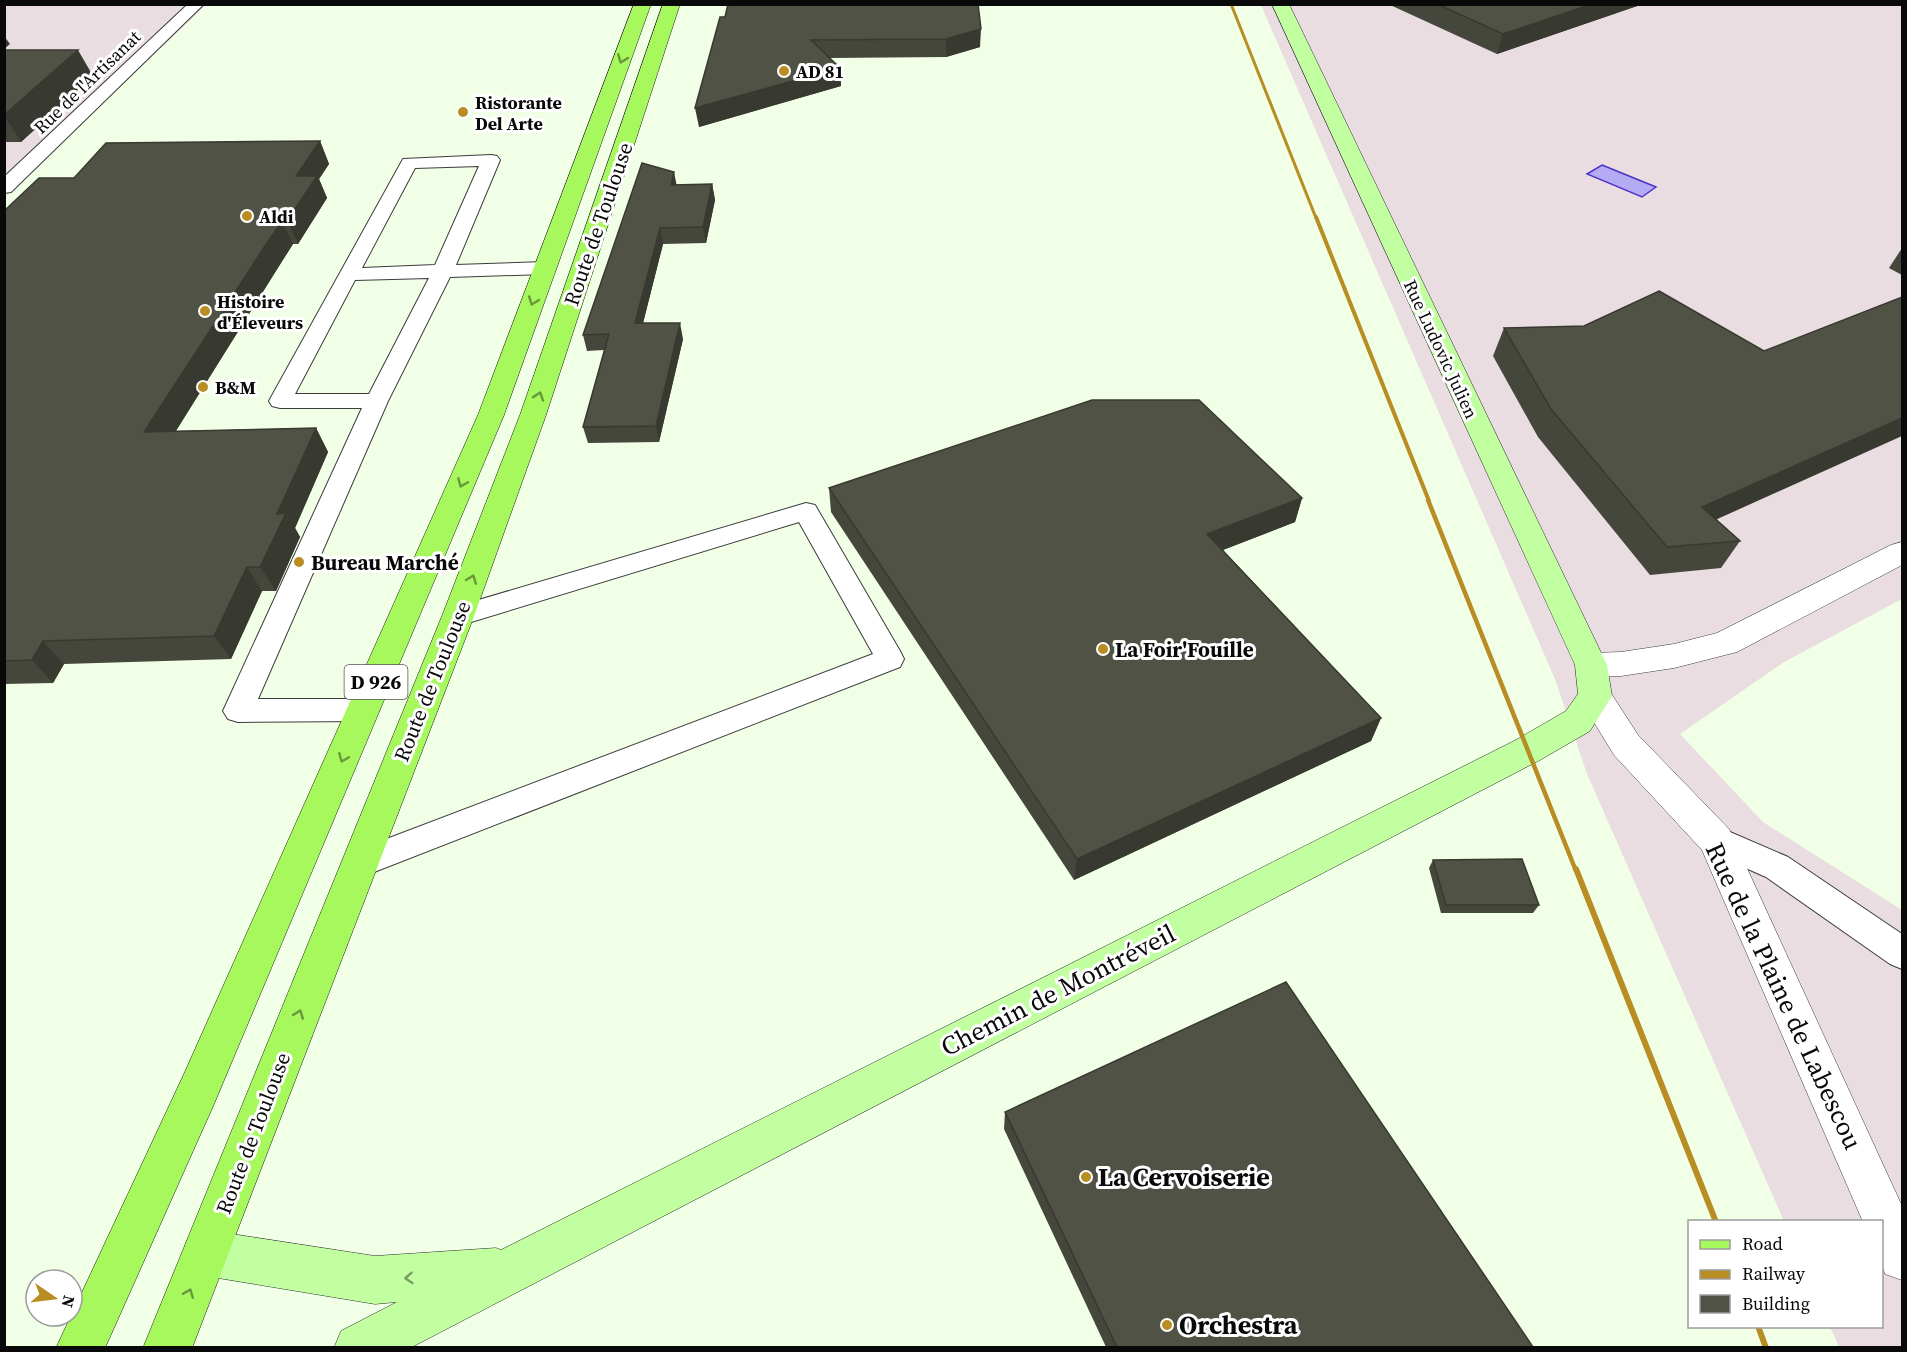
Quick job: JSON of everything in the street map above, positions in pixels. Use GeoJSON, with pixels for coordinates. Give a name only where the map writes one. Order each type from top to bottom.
{"type":"FeatureCollection","features":[{"type":"Feature","properties":{"kind":"main road","name":"D 926"},"geometry":{"type":"LineString","coordinates":[[80,1347],[199,1089],[491,415],[643,4]]}},
{"type":"Feature","properties":{"kind":"main road","name":"Route de Toulouse"},"geometry":{"type":"LineString","coordinates":[[167,1347],[458,616],[533,415],[672,4]]}},
{"type":"Feature","properties":{"kind":"main road","name":"Rue Ludovic Julien"},"geometry":{"type":"LineString","coordinates":[[1280,4],[1593,681]]}},
{"type":"Feature","properties":{"kind":"main road","name":"Chemin de Montréveil"},"geometry":{"type":"LineString","coordinates":[[358,1347],[1528,750],[1578,721],[1593,681]]}},
{"type":"Feature","properties":{"kind":"main road","name":"Chemin de Montréveil"},"geometry":{"type":"LineString","coordinates":[[206,1253],[375,1280],[509,1271]]}},
{"type":"Feature","properties":{"kind":"street"},"geometry":{"type":"LineString","coordinates":[[1593,681],[1621,664],[1674,656],[1726,643],[1902,552]]}},
{"type":"Feature","properties":{"kind":"street","name":"Rue de la Plaine de Labescou"},"geometry":{"type":"LineString","coordinates":[[1593,681],[1626,745],[1716,840],[1902,1257]]}},
{"type":"Feature","properties":{"kind":"lane","name":"Rue de l'Artisanat"},"geometry":{"type":"LineString","coordinates":[[4,188],[197,4]]}},
{"type":"Feature","properties":{"kind":"lane"},"geometry":{"type":"LineString","coordinates":[[364,710],[238,711],[377,401],[443,271],[491,160],[409,163],[280,401],[377,401]]}},
{"type":"Feature","properties":{"kind":"lane"},"geometry":{"type":"LineString","coordinates":[[348,274],[545,268]]}},
{"type":"Feature","properties":{"kind":"lane"},"geometry":{"type":"LineString","coordinates":[[358,864],[890,659],[806,511],[458,616]]}},
{"type":"Feature","properties":{"kind":"lane"},"geometry":{"type":"LineString","coordinates":[[1716,840],[1777,867],[1902,953]]}},
{"type":"Feature","properties":{"kind":"shaded area"},"geometry":{"type":"Polygon","coordinates":[[[5,5],[206,5],[5,197],[5,5]]]}},
{"type":"Feature","properties":{"kind":"shaded area"},"geometry":{"type":"Polygon","coordinates":[[[1261,5],[1902,5],[1902,599],[1784,662],[1680,734],[1763,822],[1902,910],[1902,1347],[1839,1347],[1830,1328],[1883,1328],[1883,1220],[1784,1220],[1587,774],[1555,679],[1261,5]]]}},
{"type":"Feature","properties":{"kind":"shaded area"},"geometry":{"type":"Polygon","coordinates":[[[1602,165],[1656,187],[1642,197],[1587,174],[1602,165]]]}},
{"type":"Feature","properties":{"kind":"building"},"geometry":{"type":"Polygon","coordinates":[[[728,4],[978,4],[981,29],[946,39],[811,40],[840,68],[695,108],[720,17],[725,17],[728,4]]]}},
{"type":"Feature","properties":{"kind":"building"},"geometry":{"type":"Polygon","coordinates":[[[1437,4],[1592,4],[1503,34],[1437,4]]]}},
{"type":"Feature","properties":{"kind":"building"},"geometry":{"type":"Polygon","coordinates":[[[4,50],[78,50],[4,115],[4,50]]]}},
{"type":"Feature","properties":{"kind":"building"},"geometry":{"type":"Polygon","coordinates":[[[320,141],[296,176],[317,176],[287,221],[282,221],[263,249],[144,432],[316,428],[277,514],[286,513],[260,567],[247,567],[214,636],[43,641],[32,660],[4,661],[4,211],[39,178],[74,178],[106,143],[320,141]]]}},
{"type":"Feature","properties":{"kind":"building"},"geometry":{"type":"Polygon","coordinates":[[[642,163],[674,172],[671,185],[712,184],[703,227],[660,228],[635,323],[680,323],[656,426],[583,427],[609,334],[583,335],[642,163]]]}},
{"type":"Feature","properties":{"kind":"building"},"geometry":{"type":"Polygon","coordinates":[[[1659,291],[1764,351],[1902,297],[1902,418],[1702,507],[1740,541],[1667,547],[1551,409],[1504,328],[1584,326],[1659,291]]]}},
{"type":"Feature","properties":{"kind":"building","name":"La Foir'Fouille"},"geometry":{"type":"Polygon","coordinates":[[[1092,400],[1199,400],[1302,498],[1207,534],[1381,718],[1077,859],[829,488],[1092,400]]]}},
{"type":"Feature","properties":{"kind":"building"},"geometry":{"type":"Polygon","coordinates":[[[1522,859],[1539,905],[1446,905],[1433,860],[1522,859]]]}},
{"type":"Feature","properties":{"kind":"building"},"geometry":{"type":"Polygon","coordinates":[[[1286,982],[1533,1347],[1117,1347],[1005,1112],[1286,982]]]}},
{"type":"Feature","properties":{"kind":"railway"},"geometry":{"type":"LineString","coordinates":[[1231,4],[1316,218]]}},
{"type":"Feature","properties":{"kind":"railway"},"geometry":{"type":"LineString","coordinates":[[1316,217],[1429,501]]}},
{"type":"Feature","properties":{"kind":"railway"},"geometry":{"type":"LineString","coordinates":[[1428,500],[1576,871]]}},
{"type":"Feature","properties":{"kind":"railway"},"geometry":{"type":"LineString","coordinates":[[1576,869],[1715,1220]]}},
{"type":"Feature","properties":{"kind":"railway"},"geometry":{"type":"LineString","coordinates":[[1759,1328],[1766,1348]]}},
{"type":"Feature","properties":{"kind":"place","name":"AD 81"},"geometry":{"type":"Point","coordinates":[784,71]}},
{"type":"Feature","properties":{"kind":"place","name":"Ristorante Del Arte"},"geometry":{"type":"Point","coordinates":[463,112]}},
{"type":"Feature","properties":{"kind":"place","name":"Aldi"},"geometry":{"type":"Point","coordinates":[247,216]}},
{"type":"Feature","properties":{"kind":"place","name":"Histoire d'Éleveurs"},"geometry":{"type":"Point","coordinates":[205,311]}},
{"type":"Feature","properties":{"kind":"place","name":"B&M"},"geometry":{"type":"Point","coordinates":[203,387]}},
{"type":"Feature","properties":{"kind":"place","name":"Bureau Marché"},"geometry":{"type":"Point","coordinates":[299,562]}},
{"type":"Feature","properties":{"kind":"place","name":"La Foir'Fouille"},"geometry":{"type":"Point","coordinates":[1103,649]}},
{"type":"Feature","properties":{"kind":"place","name":"La Cervoiserie"},"geometry":{"type":"Point","coordinates":[1086,1177]}},
{"type":"Feature","properties":{"kind":"place","name":"Orchestra"},"geometry":{"type":"Point","coordinates":[1167,1325]}}]}
